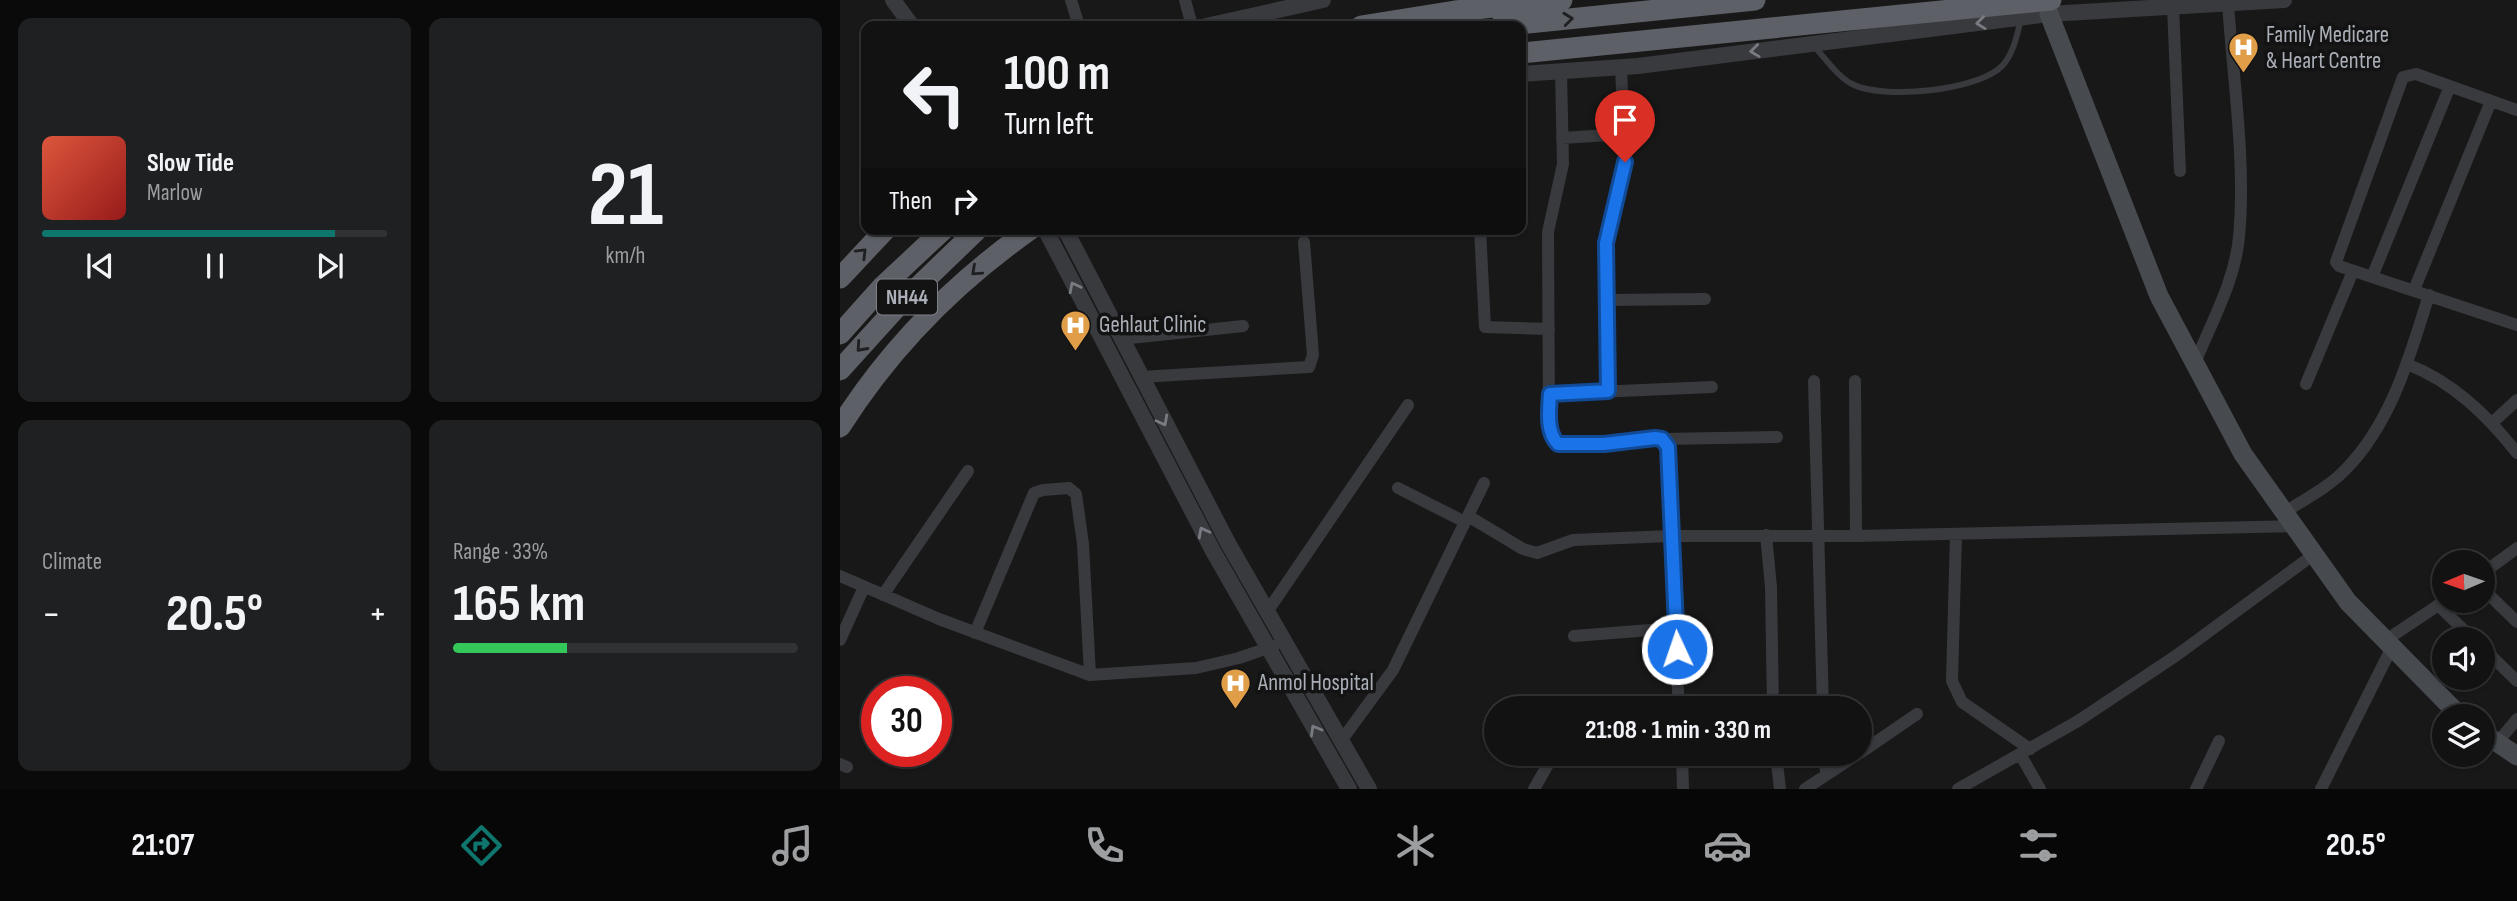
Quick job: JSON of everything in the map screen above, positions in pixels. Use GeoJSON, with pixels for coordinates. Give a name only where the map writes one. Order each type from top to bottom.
{"type":"FeatureCollection","features":[{"type":"Feature","properties":{"kind":"highway"},"geometry":{"type":"LineString","coordinates":[[1392,21],[1455,11],[1562,0]]}},
{"type":"Feature","properties":{"kind":"highway"},"geometry":{"type":"LineString","coordinates":[[1526,23],[1755,0]]}},
{"type":"Feature","properties":{"kind":"highway"},"geometry":{"type":"LineString","coordinates":[[1526,43],[1957,0]]}},
{"type":"Feature","properties":{"kind":"highway"},"geometry":{"type":"LineString","coordinates":[[1526,53],[2047,4]]}},
{"type":"Feature","properties":{"kind":"highway"},"geometry":{"type":"LineString","coordinates":[[840,278],[880,235]]}},
{"type":"Feature","properties":{"kind":"highway","name":"NH44"},"geometry":{"type":"LineString","coordinates":[[840,334],[882,287],[938,235]]}},
{"type":"Feature","properties":{"kind":"highway","name":"NH44"},"geometry":{"type":"LineString","coordinates":[[840,370],[897,307],[972,235]]}},
{"type":"Feature","properties":{"kind":"highway"},"geometry":{"type":"LineString","coordinates":[[840,427],[860,395],[911,331],[992,257],[1023,235]]}},
{"type":"Feature","properties":{"kind":"main road"},"geometry":{"type":"LineString","coordinates":[[2047,4],[2159,296],[2243,454],[2348,602],[2448,704]]}},
{"type":"Feature","properties":{"kind":"main road"},"geometry":{"type":"LineString","coordinates":[[2495,741],[2517,756]]}},
{"type":"Feature","properties":{"kind":"street"},"geometry":{"type":"LineString","coordinates":[[893,0],[908,21]]}},
{"type":"Feature","properties":{"kind":"street"},"geometry":{"type":"LineString","coordinates":[[1070,0],[1077,21]]}},
{"type":"Feature","properties":{"kind":"street"},"geometry":{"type":"LineString","coordinates":[[1185,0],[1191,21]]}},
{"type":"Feature","properties":{"kind":"street"},"geometry":{"type":"LineString","coordinates":[[1228,21],[1323,0]]}},
{"type":"Feature","properties":{"kind":"street"},"geometry":{"type":"LineString","coordinates":[[1526,74],[1621,67],[2021,18],[2047,4],[2173,7],[2284,0]]}},
{"type":"Feature","properties":{"kind":"street"},"geometry":{"type":"LineString","coordinates":[[2195,363],[2228,282],[2239,239],[2238,151],[2228,3]]}},
{"type":"Feature","properties":{"kind":"street"},"geometry":{"type":"LineString","coordinates":[[2173,7],[2180,171]]}},
{"type":"Feature","properties":{"kind":"street"},"geometry":{"type":"LineString","coordinates":[[1608,391],[1606,243],[1622,181],[1624,134],[1621,67]]}},
{"type":"Feature","properties":{"kind":"street"},"geometry":{"type":"LineString","coordinates":[[1561,71],[1563,164],[1551,207],[1548,232],[1549,420],[1553,439],[1558,444],[1604,444],[1662,439],[1777,437]]}},
{"type":"Feature","properties":{"kind":"street"},"geometry":{"type":"LineString","coordinates":[[2517,110],[2410,73],[2399,82],[2361,200],[2336,260],[2337,265],[2353,271],[2517,325]]}},
{"type":"Feature","properties":{"kind":"street"},"geometry":{"type":"LineString","coordinates":[[2372,277],[2450,86]]}},
{"type":"Feature","properties":{"kind":"street"},"geometry":{"type":"LineString","coordinates":[[2414,290],[2491,101]]}},
{"type":"Feature","properties":{"kind":"street"},"geometry":{"type":"LineString","coordinates":[[1562,138],[1624,134]]}},
{"type":"Feature","properties":{"kind":"street"},"geometry":{"type":"LineString","coordinates":[[1048,235],[1187,502],[1349,789]]}},
{"type":"Feature","properties":{"kind":"street"},"geometry":{"type":"LineString","coordinates":[[1068,235],[1140,377],[1267,612],[1369,789]]}},
{"type":"Feature","properties":{"kind":"street"},"geometry":{"type":"LineString","coordinates":[[1480,235],[1485,327],[1549,328]]}},
{"type":"Feature","properties":{"kind":"street"},"geometry":{"type":"LineString","coordinates":[[1140,377],[1308,367],[1313,355],[1304,242]]}},
{"type":"Feature","properties":{"kind":"street"},"geometry":{"type":"LineString","coordinates":[[2306,384],[2353,271]]}},
{"type":"Feature","properties":{"kind":"street"},"geometry":{"type":"LineString","coordinates":[[1398,488],[1467,519],[1523,549],[1537,553],[1573,540],[1670,536],[1956,534],[2290,519],[2359,454],[2383,418],[2407,364],[2429,295]]}},
{"type":"Feature","properties":{"kind":"street"},"geometry":{"type":"LineString","coordinates":[[1607,300],[1705,299]]}},
{"type":"Feature","properties":{"kind":"street"},"geometry":{"type":"LineString","coordinates":[[1121,339],[1243,326]]}},
{"type":"Feature","properties":{"kind":"street"},"geometry":{"type":"LineString","coordinates":[[2407,364],[2430,373],[2451,386],[2493,422],[2517,453]]}},
{"type":"Feature","properties":{"kind":"street"},"geometry":{"type":"LineString","coordinates":[[1814,381],[1816,535],[1822,696]]}},
{"type":"Feature","properties":{"kind":"street"},"geometry":{"type":"LineString","coordinates":[[1855,382],[1856,536]]}},
{"type":"Feature","properties":{"kind":"street"},"geometry":{"type":"LineString","coordinates":[[1550,394],[1712,387]]}},
{"type":"Feature","properties":{"kind":"street"},"geometry":{"type":"LineString","coordinates":[[2493,422],[2517,400]]}},
{"type":"Feature","properties":{"kind":"street"},"geometry":{"type":"LineString","coordinates":[[1267,612],[1408,405]]}},
{"type":"Feature","properties":{"kind":"street"},"geometry":{"type":"LineString","coordinates":[[1662,439],[1668,447],[1670,461],[1670,536],[1679,696]]}},
{"type":"Feature","properties":{"kind":"street"},"geometry":{"type":"LineString","coordinates":[[883,595],[968,471]]}},
{"type":"Feature","properties":{"kind":"street"},"geometry":{"type":"LineString","coordinates":[[1341,741],[1393,670],[1484,483]]}},
{"type":"Feature","properties":{"kind":"street"},"geometry":{"type":"LineString","coordinates":[[975,633],[1034,494],[1043,490],[1069,488],[1076,494],[1083,544],[1090,675]]}},
{"type":"Feature","properties":{"kind":"street"},"geometry":{"type":"LineString","coordinates":[[1956,534],[1952,681],[1962,702],[2025,751],[2040,789]]}},
{"type":"Feature","properties":{"kind":"street"},"geometry":{"type":"LineString","coordinates":[[1766,535],[1772,609],[1773,696]]}},
{"type":"Feature","properties":{"kind":"street"},"geometry":{"type":"LineString","coordinates":[[2496,563],[2517,548]]}},
{"type":"Feature","properties":{"kind":"street"},"geometry":{"type":"LineString","coordinates":[[1958,789],[2078,721],[2177,655],[2313,555]]}},
{"type":"Feature","properties":{"kind":"street"},"geometry":{"type":"LineString","coordinates":[[840,576],[975,633],[1090,675],[1196,668],[1269,649],[1284,641]]}},
{"type":"Feature","properties":{"kind":"street"},"geometry":{"type":"LineString","coordinates":[[840,640],[864,587]]}},
{"type":"Feature","properties":{"kind":"street"},"geometry":{"type":"LineString","coordinates":[[2496,602],[2517,622]]}},
{"type":"Feature","properties":{"kind":"street"},"geometry":{"type":"LineString","coordinates":[[2326,787],[2389,643],[2432,611]]}},
{"type":"Feature","properties":{"kind":"street"},"geometry":{"type":"LineString","coordinates":[[2451,613],[2463,627]]}},
{"type":"Feature","properties":{"kind":"street"},"geometry":{"type":"LineString","coordinates":[[1574,636],[1676,628]]}},
{"type":"Feature","properties":{"kind":"street"},"geometry":{"type":"LineString","coordinates":[[2495,660],[2517,681]]}},
{"type":"Feature","properties":{"kind":"street"},"geometry":{"type":"LineString","coordinates":[[1872,744],[1917,714]]}},
{"type":"Feature","properties":{"kind":"street"},"geometry":{"type":"LineString","coordinates":[[2495,734],[2517,719]]}},
{"type":"Feature","properties":{"kind":"street"},"geometry":{"type":"LineString","coordinates":[[2196,789],[2219,741]]}},
{"type":"Feature","properties":{"kind":"street"},"geometry":{"type":"LineString","coordinates":[[1534,789],[1547,766]]}},
{"type":"Feature","properties":{"kind":"street"},"geometry":{"type":"LineString","coordinates":[[1682,766],[1683,789]]}},
{"type":"Feature","properties":{"kind":"street"},"geometry":{"type":"LineString","coordinates":[[1777,766],[1780,789]]}},
{"type":"Feature","properties":{"kind":"street"},"geometry":{"type":"LineString","coordinates":[[1826,766],[1826,775]]}},
{"type":"Feature","properties":{"kind":"street"},"geometry":{"type":"LineString","coordinates":[[1805,789],[1840,766]]}},
{"type":"Feature","properties":{"kind":"lane"},"geometry":{"type":"LineString","coordinates":[[1811,44],[1849,83],[1860,88],[1874,92],[1953,88],[1983,80],[2003,66],[2014,47],[2021,18]]}},
{"type":"Feature","properties":{"kind":"place","name":"Family Medicare & Heart Centre"},"geometry":{"type":"Point","coordinates":[2243,75]}},
{"type":"Feature","properties":{"kind":"place","name":"Gehlaut Clinic"},"geometry":{"type":"Point","coordinates":[1076,352]}},
{"type":"Feature","properties":{"kind":"place","name":"Anmol Hospital"},"geometry":{"type":"Point","coordinates":[1235,710]}},
{"type":"Feature","properties":{"kind":"route"},"geometry":{"type":"LineString","coordinates":[[1625,162],[1606,243],[1608,391],[1550,394],[1549,420],[1553,439],[1558,444],[1604,444],[1655,438],[1662,439],[1668,447],[1677,649]]}}]}
